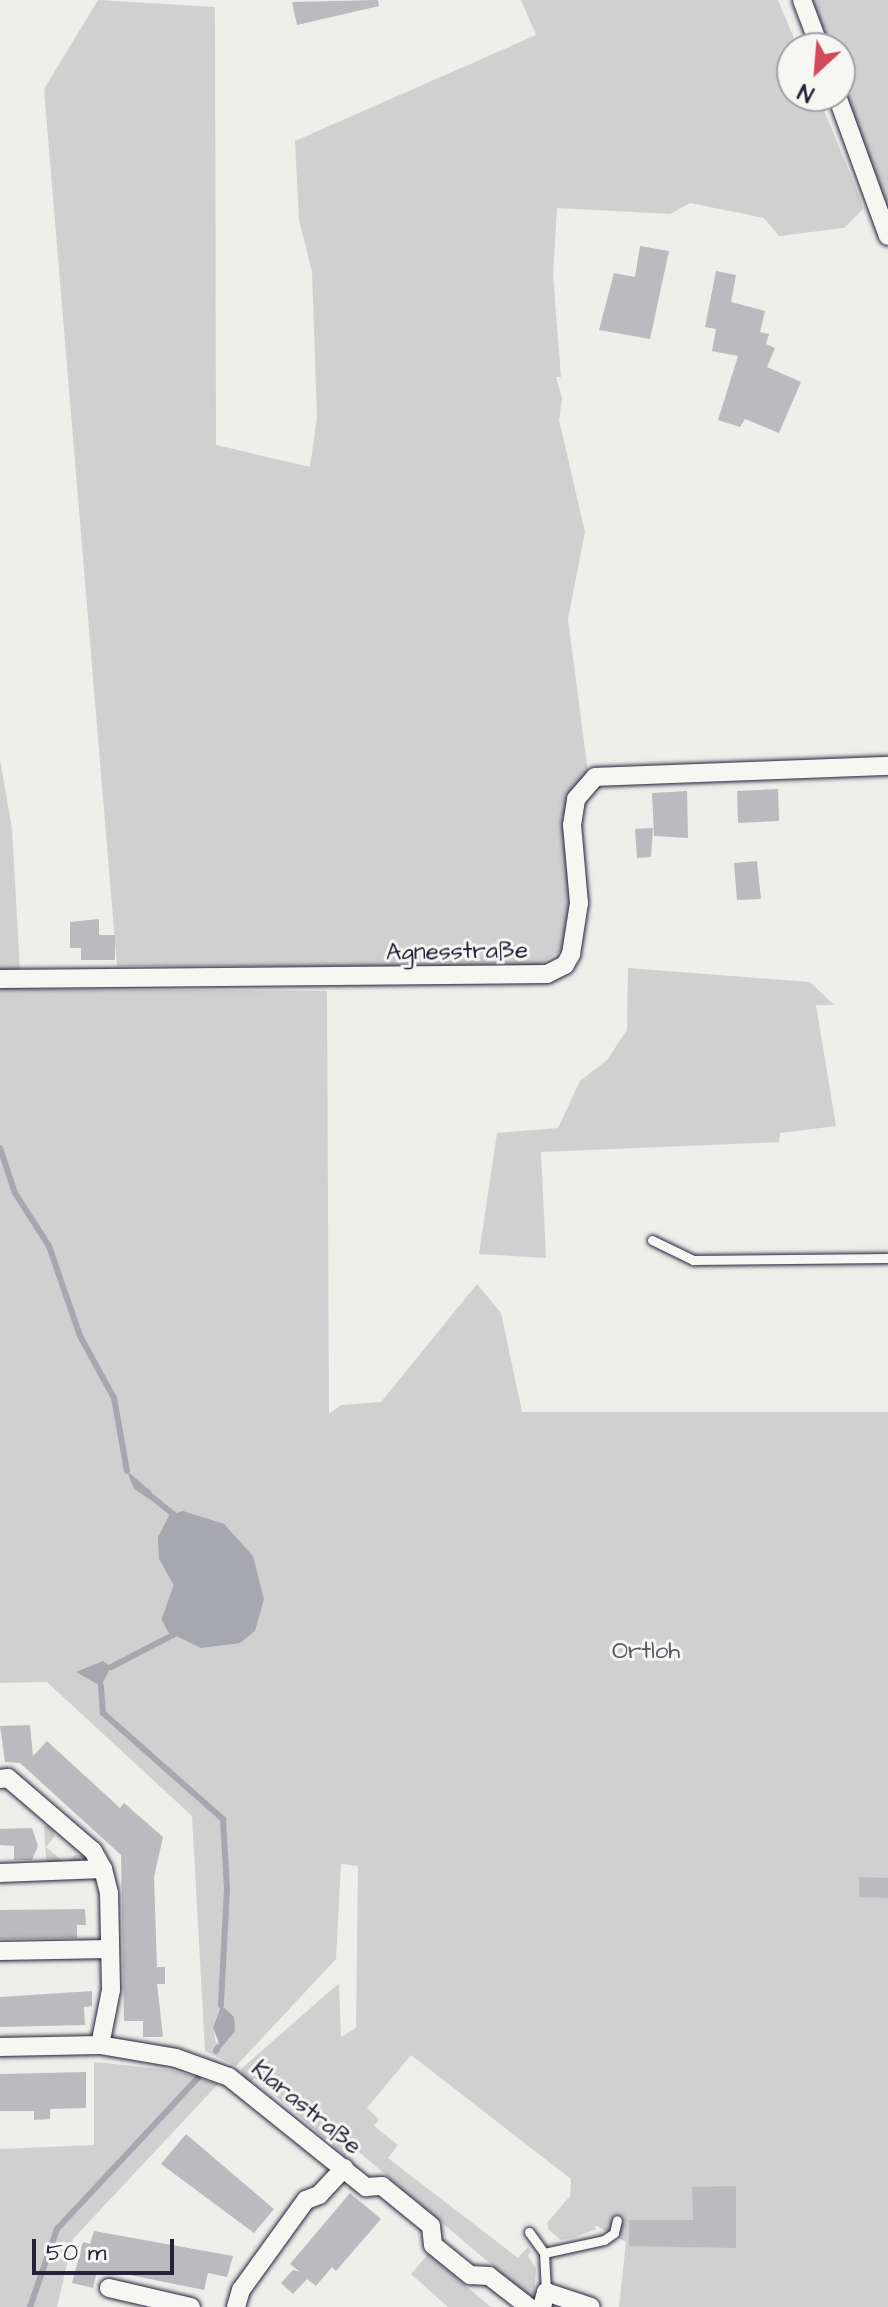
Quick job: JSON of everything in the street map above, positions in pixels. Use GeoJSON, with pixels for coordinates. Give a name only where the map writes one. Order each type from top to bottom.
{"type":"FeatureCollection","features":[{"type":"Feature","properties":{"kind":"street"},"geometry":{"type":"LineString","coordinates":[[802,0],[814,32]]}},
{"type":"Feature","properties":{"kind":"street"},"geometry":{"type":"LineString","coordinates":[[843,112],[888,236]]}},
{"type":"Feature","properties":{"kind":"street","name":"Agnesstraße"},"geometry":{"type":"LineString","coordinates":[[0,979],[547,974],[565,965],[571,954],[579,903],[574,812],[583,786],[595,777],[888,766]]}},
{"type":"Feature","properties":{"kind":"street"},"geometry":{"type":"LineString","coordinates":[[0,1779],[8,1778],[93,1851],[103,1869],[111,1990],[100,2045]]}},
{"type":"Feature","properties":{"kind":"street"},"geometry":{"type":"LineString","coordinates":[[0,1873],[103,1869]]}},
{"type":"Feature","properties":{"kind":"street"},"geometry":{"type":"LineString","coordinates":[[0,1951],[110,1949]]}},
{"type":"Feature","properties":{"kind":"street","name":"Klarastraße"},"geometry":{"type":"LineString","coordinates":[[0,2047],[100,2045],[176,2058],[229,2077],[366,2187],[382,2186],[431,2226],[433,2245],[470,2275],[489,2276],[529,2307]]}},
{"type":"Feature","properties":{"kind":"street"},"geometry":{"type":"LineString","coordinates":[[236,2307],[241,2290],[306,2200],[319,2195],[344,2168]]}},
{"type":"Feature","properties":{"kind":"street"},"geometry":{"type":"LineString","coordinates":[[109,2288],[191,2307]]}},
{"type":"Feature","properties":{"kind":"street"},"geometry":{"type":"LineString","coordinates":[[544,2300],[591,2307]]}},
{"type":"Feature","properties":{"kind":"lane"},"geometry":{"type":"LineString","coordinates":[[652,1240],[672,1254],[693,1260],[888,1258]]}},
{"type":"Feature","properties":{"kind":"lane"},"geometry":{"type":"LineString","coordinates":[[544,2253],[604,2240],[614,2233],[617,2220]]}},
{"type":"Feature","properties":{"kind":"lane"},"geometry":{"type":"LineString","coordinates":[[529,2232],[544,2253],[544,2300]]}},
{"type":"Feature","properties":{"kind":"green space"},"geometry":{"type":"Polygon","coordinates":[[[98,0],[215,7],[216,445],[310,467],[317,417],[312,272],[299,220],[295,141],[536,35],[521,0],[778,0],[791,32],[776,32],[776,112],[825,112],[863,209],[844,228],[779,236],[764,218],[690,203],[670,214],[557,208],[553,274],[561,377],[556,377],[562,398],[559,420],[585,532],[568,619],[590,788],[573,792],[588,908],[576,941],[537,966],[117,966],[44,89],[98,0]]]}},
{"type":"Feature","properties":{"kind":"green space"},"geometry":{"type":"Polygon","coordinates":[[[803,0],[888,0],[888,226],[846,112],[856,112],[856,32],[815,32],[803,0]]]}},
{"type":"Feature","properties":{"kind":"green space","name":"Ortloh"},"geometry":{"type":"Polygon","coordinates":[[[0,759],[12,829],[21,989],[327,991],[329,1414],[341,1405],[381,1402],[477,1284],[501,1313],[522,1412],[888,1412],[888,2307],[619,2307],[626,2242],[595,2225],[596,2229],[561,2240],[549,2230],[547,2223],[570,2196],[571,2179],[411,2055],[367,2108],[379,2119],[374,2126],[398,2145],[388,2158],[518,2258],[528,2247],[531,2251],[528,2256],[536,2269],[534,2301],[353,2147],[345,2156],[255,2078],[245,2087],[241,2069],[339,1983],[341,2037],[356,2028],[358,1866],[341,1864],[336,1959],[236,2066],[205,2051],[192,1816],[47,1682],[0,1683],[0,759]],[[220,2006],[213,2028],[216,2044],[234,2017],[220,2006]]]}},
{"type":"Feature","properties":{"kind":"green space"},"geometry":{"type":"Polygon","coordinates":[[[628,968],[810,982],[834,1005],[816,1005],[836,1126],[780,1133],[779,1142],[541,1152],[546,1258],[479,1254],[497,1133],[558,1128],[580,1081],[607,1060],[627,1030],[628,968]]]}},
{"type":"Feature","properties":{"kind":"green space"},"geometry":{"type":"Polygon","coordinates":[[[50,1824],[55,1836],[46,1847],[66,1864],[75,1855],[85,1855],[89,1863],[47,1871],[44,1827],[50,1824]]]}},
{"type":"Feature","properties":{"kind":"green space"},"geometry":{"type":"Polygon","coordinates":[[[94,2062],[172,2070],[218,2084],[73,2239],[57,2307],[0,2307],[0,2149],[94,2145],[94,2062]]]}},
{"type":"Feature","properties":{"kind":"green space"},"geometry":{"type":"Polygon","coordinates":[[[428,2254],[491,2307],[448,2307],[411,2274],[428,2254]]]}},
{"type":"Feature","properties":{"kind":"shaded area"},"geometry":{"type":"Polygon","coordinates":[[[127,1471],[152,1492],[149,1499],[134,1489],[127,1471]]]}},
{"type":"Feature","properties":{"kind":"shaded area"},"geometry":{"type":"Polygon","coordinates":[[[183,1511],[224,1524],[253,1556],[264,1599],[255,1631],[240,1643],[201,1648],[170,1633],[165,1619],[177,1585],[162,1558],[161,1538],[173,1514],[183,1511]]]}},
{"type":"Feature","properties":{"kind":"shaded area"},"geometry":{"type":"Polygon","coordinates":[[[103,1661],[111,1667],[101,1686],[76,1672],[103,1661]]]}},
{"type":"Feature","properties":{"kind":"shaded area"},"geometry":{"type":"Polygon","coordinates":[[[221,2005],[234,2017],[235,2031],[221,2048],[213,2028],[221,2005]]]}},
{"type":"Feature","properties":{"kind":"building"},"geometry":{"type":"Polygon","coordinates":[[[378,0],[379,6],[297,25],[292,2],[378,0]]]}},
{"type":"Feature","properties":{"kind":"building"},"geometry":{"type":"Polygon","coordinates":[[[640,246],[669,251],[650,339],[599,330],[614,273],[635,277],[640,246]]]}},
{"type":"Feature","properties":{"kind":"building"},"geometry":{"type":"Polygon","coordinates":[[[716,271],[736,275],[731,302],[765,311],[760,332],[769,334],[766,344],[775,348],[767,367],[801,382],[779,433],[745,419],[740,427],[718,420],[738,356],[712,351],[716,329],[705,327],[716,271]]]}},
{"type":"Feature","properties":{"kind":"building"},"geometry":{"type":"Polygon","coordinates":[[[778,789],[779,821],[738,823],[737,791],[778,789]]]}},
{"type":"Feature","properties":{"kind":"building"},"geometry":{"type":"Polygon","coordinates":[[[687,791],[688,838],[654,836],[652,793],[687,791]]]}},
{"type":"Feature","properties":{"kind":"building"},"geometry":{"type":"Polygon","coordinates":[[[653,828],[651,857],[637,858],[635,829],[653,828]]]}},
{"type":"Feature","properties":{"kind":"building"},"geometry":{"type":"Polygon","coordinates":[[[757,861],[761,899],[737,900],[734,863],[757,861]]]}},
{"type":"Feature","properties":{"kind":"building"},"geometry":{"type":"Polygon","coordinates":[[[99,919],[99,935],[115,935],[115,960],[81,960],[81,948],[70,948],[70,922],[99,919]]]}},
{"type":"Feature","properties":{"kind":"building"},"geometry":{"type":"Polygon","coordinates":[[[30,1725],[33,1756],[47,1741],[120,1808],[124,1803],[163,1837],[154,1877],[157,1967],[165,1967],[165,1984],[157,1984],[163,2037],[143,2037],[143,2021],[124,2021],[121,1855],[20,1763],[5,1762],[0,1726],[30,1725]]]}},
{"type":"Feature","properties":{"kind":"building"},"geometry":{"type":"Polygon","coordinates":[[[32,1828],[38,1846],[32,1860],[14,1860],[14,1846],[0,1845],[0,1829],[32,1828]]]}},
{"type":"Feature","properties":{"kind":"building"},"geometry":{"type":"Polygon","coordinates":[[[859,1877],[888,1878],[888,1898],[859,1897],[859,1877]]]}},
{"type":"Feature","properties":{"kind":"building"},"geometry":{"type":"Polygon","coordinates":[[[85,1909],[86,1925],[77,1925],[77,1938],[0,1939],[0,1910],[85,1909]]]}},
{"type":"Feature","properties":{"kind":"building"},"geometry":{"type":"Polygon","coordinates":[[[92,1991],[92,2006],[84,2007],[85,2025],[0,2027],[0,1997],[92,1991]]]}},
{"type":"Feature","properties":{"kind":"building"},"geometry":{"type":"Polygon","coordinates":[[[86,2072],[86,2108],[50,2109],[50,2119],[34,2120],[34,2111],[0,2111],[0,2074],[86,2072]]]}},
{"type":"Feature","properties":{"kind":"building"},"geometry":{"type":"Polygon","coordinates":[[[186,2134],[274,2209],[254,2233],[161,2164],[186,2134]]]}},
{"type":"Feature","properties":{"kind":"building"},"geometry":{"type":"Polygon","coordinates":[[[736,2186],[736,2248],[629,2246],[629,2220],[693,2220],[692,2187],[736,2186]]]}},
{"type":"Feature","properties":{"kind":"building"},"geometry":{"type":"Polygon","coordinates":[[[350,2193],[381,2219],[336,2271],[332,2267],[316,2286],[307,2279],[293,2294],[281,2283],[293,2270],[300,2272],[290,2264],[350,2193]]]}},
{"type":"Feature","properties":{"kind":"building"},"geometry":{"type":"Polygon","coordinates":[[[94,2231],[233,2256],[227,2277],[208,2273],[204,2290],[97,2271],[93,2288],[72,2283],[83,2242],[90,2244],[94,2231]]]}},
{"type":"Feature","properties":{"kind":"waterway"},"geometry":{"type":"LineString","coordinates":[[0,1148],[15,1193],[49,1246],[80,1336],[114,1398],[127,1471]]}},
{"type":"Feature","properties":{"kind":"waterway"},"geometry":{"type":"LineString","coordinates":[[111,1667],[173,1635],[165,1619],[177,1585],[162,1558],[161,1538],[173,1514],[151,1496]]}},
{"type":"Feature","properties":{"kind":"waterway"},"geometry":{"type":"LineString","coordinates":[[101,1686],[103,1713],[223,1819],[227,1889],[221,2005]]}},
{"type":"Feature","properties":{"kind":"waterway"},"geometry":{"type":"LineString","coordinates":[[216,2051],[218,2047]]}},
{"type":"Feature","properties":{"kind":"waterway"},"geometry":{"type":"LineString","coordinates":[[30,2307],[57,2229],[198,2078]]}}]}
